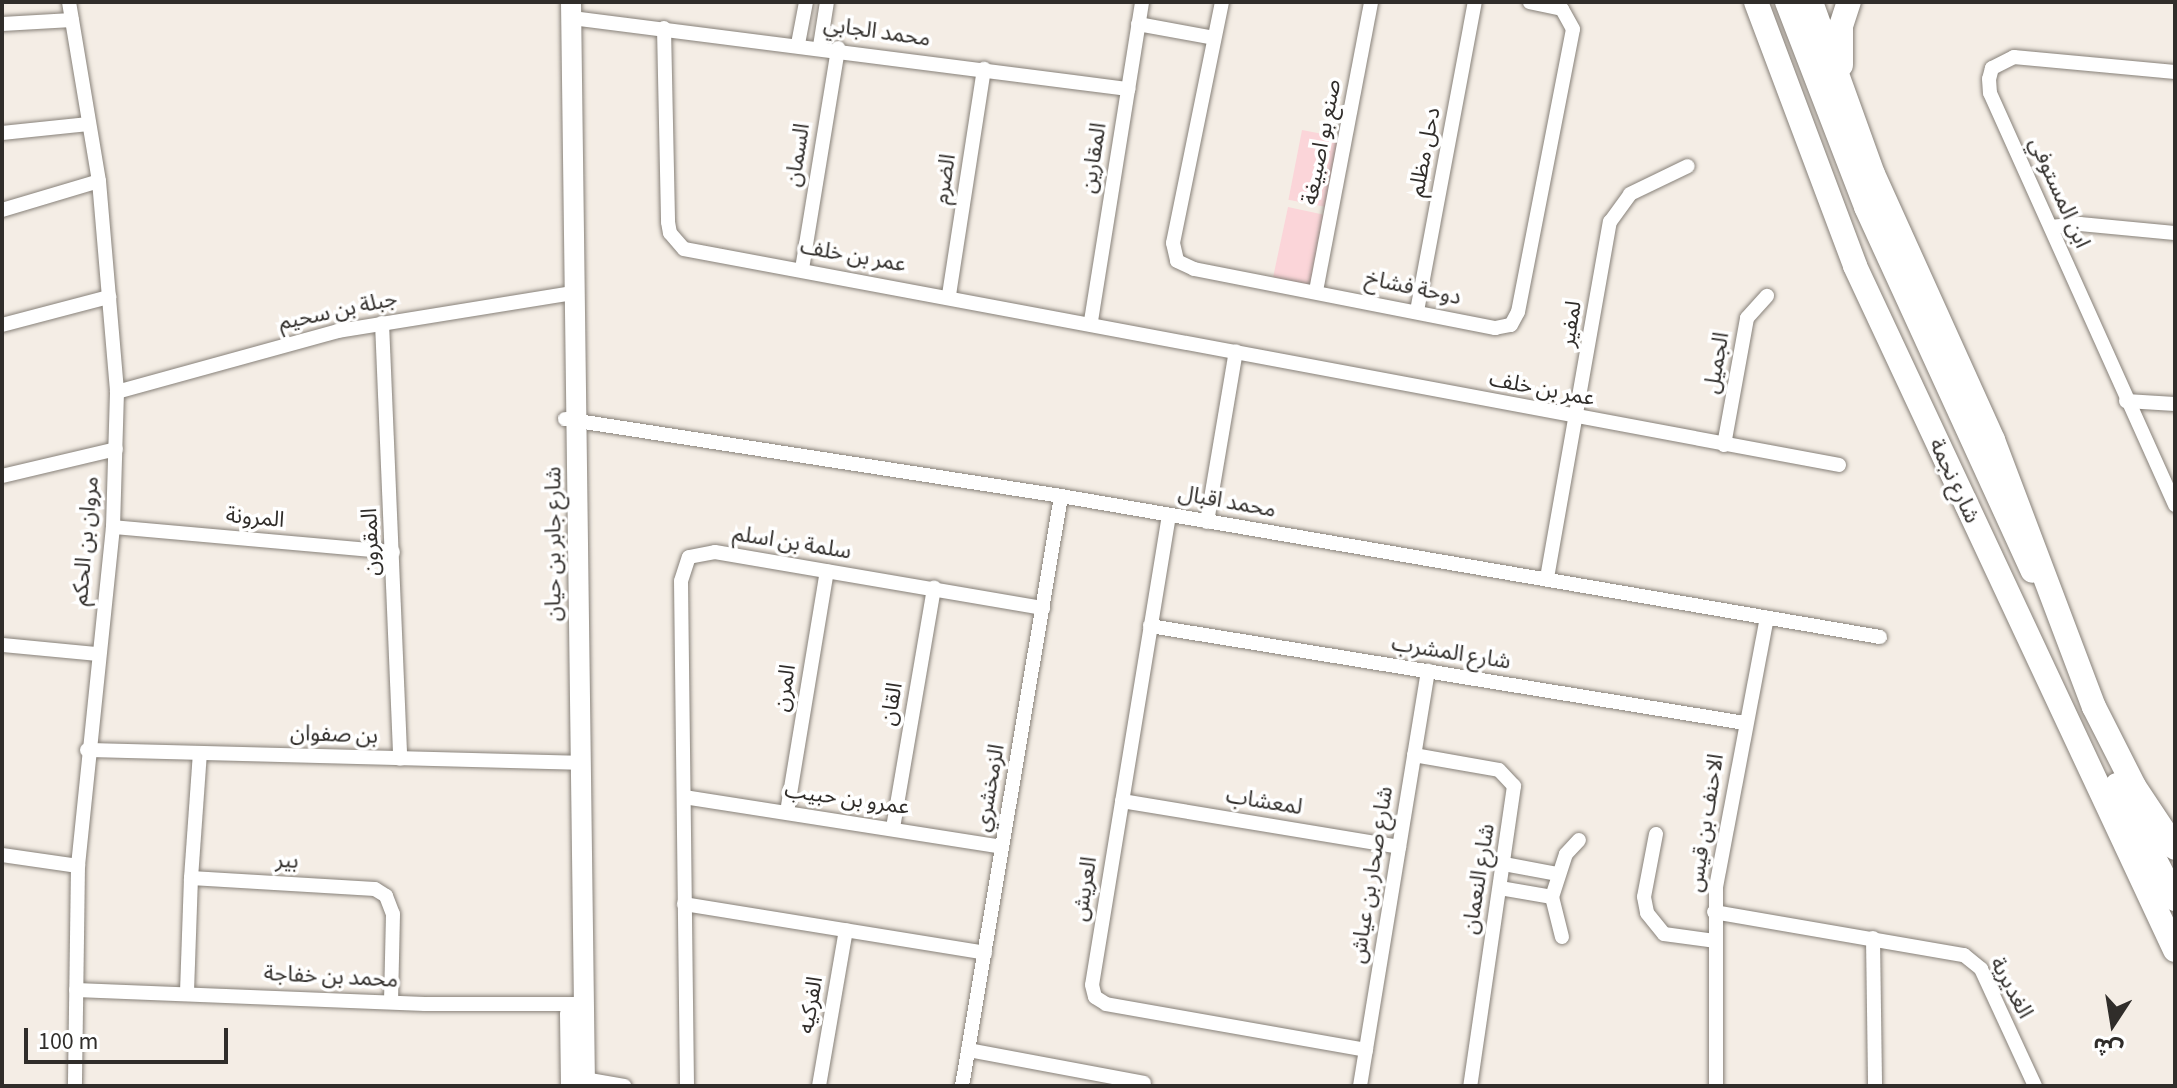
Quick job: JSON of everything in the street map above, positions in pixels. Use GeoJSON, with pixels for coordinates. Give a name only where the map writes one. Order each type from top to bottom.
{"type":"FeatureCollection","features":[{"type":"Feature","properties":{"kind":"main road"},"geometry":{"type":"LineString","coordinates":[[1741,2],[1772,46]]}},
{"type":"Feature","properties":{"kind":"main road","name":"شارع نجمة"},"geometry":{"type":"LineString","coordinates":[[1756,2],[1855,266],[2175,950]]}},
{"type":"Feature","properties":{"kind":"main road"},"geometry":{"type":"LineString","coordinates":[[1787,2],[1866,207],[2014,538],[2053,608],[2126,771],[2175,848]]}},
{"type":"Feature","properties":{"kind":"main road"},"geometry":{"type":"LineString","coordinates":[[1811,2],[1904,250],[2029,528],[2053,608]]}},
{"type":"Feature","properties":{"kind":"main road"},"geometry":{"type":"LineString","coordinates":[[1842,83],[1841,26],[1849,2]]}},
{"type":"Feature","properties":{"kind":"main road"},"geometry":{"type":"LineString","coordinates":[[2070,723],[2116,783],[2175,899]]}},
{"type":"Feature","properties":{"kind":"street","name":"مروان بن الحكم"},"geometry":{"type":"LineString","coordinates":[[69,2],[99,181],[117,392],[113,527],[87,750],[78,866],[75,1086]]}},
{"type":"Feature","properties":{"kind":"street"},"geometry":{"type":"LineString","coordinates":[[798,44],[806,2]]}},
{"type":"Feature","properties":{"kind":"street"},"geometry":{"type":"LineString","coordinates":[[820,46],[827,2]]}},
{"type":"Feature","properties":{"kind":"street","name":"المقارين"},"geometry":{"type":"LineString","coordinates":[[1091,321],[1142,2]]}},
{"type":"Feature","properties":{"kind":"street","name":"دوحة فشاخ"},"geometry":{"type":"LineString","coordinates":[[1222,2],[1173,252],[1185,267],[1495,328],[1516,319],[1573,29],[1562,9],[1530,2]]}},
{"type":"Feature","properties":{"kind":"street","name":"صنع بو اصبيغة"},"geometry":{"type":"LineString","coordinates":[[1316,291],[1371,2]]}},
{"type":"Feature","properties":{"kind":"street","name":"دحل مظلم"},"geometry":{"type":"LineString","coordinates":[[1417,311],[1475,2]]}},
{"type":"Feature","properties":{"kind":"street","name":"محمد الجابي"},"geometry":{"type":"LineString","coordinates":[[567,7],[664,28],[838,48],[1128,89]]}},
{"type":"Feature","properties":{"kind":"street","name":"شارع جابر بن حيان"},"geometry":{"type":"LineString","coordinates":[[567,7],[567,293],[580,1084]]}},
{"type":"Feature","properties":{"kind":"street"},"geometry":{"type":"LineString","coordinates":[[2,24],[72,20]]}},
{"type":"Feature","properties":{"kind":"street"},"geometry":{"type":"LineString","coordinates":[[1138,24],[1214,38]]}},
{"type":"Feature","properties":{"kind":"street","name":"عمر بن خلف"},"geometry":{"type":"LineString","coordinates":[[664,28],[670,233],[684,249],[1091,321],[1578,418],[1839,465]]}},
{"type":"Feature","properties":{"kind":"street","name":"السمان"},"geometry":{"type":"LineString","coordinates":[[802,269],[838,48]]}},
{"type":"Feature","properties":{"kind":"street","name":"ابن المستوفي"},"geometry":{"type":"LineString","coordinates":[[2175,72],[2014,57],[1992,68],[1990,93],[2175,505]]}},
{"type":"Feature","properties":{"kind":"street","name":"الضرم"},"geometry":{"type":"LineString","coordinates":[[949,295],[984,69]]}},
{"type":"Feature","properties":{"kind":"street"},"geometry":{"type":"LineString","coordinates":[[2,133],[89,124]]}},
{"type":"Feature","properties":{"kind":"street","name":"لمفير"},"geometry":{"type":"LineString","coordinates":[[1547,578],[1615,211],[1630,194],[1688,166]]}},
{"type":"Feature","properties":{"kind":"street"},"geometry":{"type":"LineString","coordinates":[[2,210],[99,181]]}},
{"type":"Feature","properties":{"kind":"street"},"geometry":{"type":"LineString","coordinates":[[2051,227],[2080,224],[2175,233]]}},
{"type":"Feature","properties":{"kind":"street","name":"جبلة بن سحيم"},"geometry":{"type":"LineString","coordinates":[[117,392],[382,323],[567,293]]}},
{"type":"Feature","properties":{"kind":"street","name":"الجميل"},"geometry":{"type":"LineString","coordinates":[[1724,445],[1747,318],[1767,296]]}},
{"type":"Feature","properties":{"kind":"street"},"geometry":{"type":"LineString","coordinates":[[2,325],[109,297]]}},
{"type":"Feature","properties":{"kind":"street","name":"المقرون"},"geometry":{"type":"LineString","coordinates":[[382,323],[400,759]]}},
{"type":"Feature","properties":{"kind":"street"},"geometry":{"type":"LineString","coordinates":[[1207,522],[1236,351]]}},
{"type":"Feature","properties":{"kind":"street"},"geometry":{"type":"LineString","coordinates":[[2126,401],[2175,404]]}},
{"type":"Feature","properties":{"kind":"street","name":"محمد اقبال"},"geometry":{"type":"LineString","coordinates":[[571,419],[1061,496],[1880,637]]}},
{"type":"Feature","properties":{"kind":"street"},"geometry":{"type":"LineString","coordinates":[[2,476],[116,449]]}},
{"type":"Feature","properties":{"kind":"street","name":"الزمخشري"},"geometry":{"type":"LineString","coordinates":[[962,1086],[1061,496]]}},
{"type":"Feature","properties":{"kind":"street","name":"العريش"},"geometry":{"type":"LineString","coordinates":[[1169,515],[1092,985],[1095,997],[1106,1004],[1366,1050]]}},
{"type":"Feature","properties":{"kind":"street","name":"المرونة"},"geometry":{"type":"LineString","coordinates":[[113,527],[393,552]]}},
{"type":"Feature","properties":{"kind":"street","name":"سلمة بن اسلم"},"geometry":{"type":"LineString","coordinates":[[687,1086],[681,581],[689,557],[715,552],[1043,608]]}},
{"type":"Feature","properties":{"kind":"street","name":"المرن"},"geometry":{"type":"LineString","coordinates":[[787,812],[827,571]]}},
{"type":"Feature","properties":{"kind":"street","name":"القان"},"geometry":{"type":"LineString","coordinates":[[893,828],[934,587]]}},
{"type":"Feature","properties":{"kind":"street","name":"الاحنف بن قيس"},"geometry":{"type":"LineString","coordinates":[[1716,1086],[1714,912],[1745,723],[1767,618]]}},
{"type":"Feature","properties":{"kind":"street","name":"شارع المشرب"},"geometry":{"type":"LineString","coordinates":[[1150,626],[1745,723]]}},
{"type":"Feature","properties":{"kind":"street"},"geometry":{"type":"LineString","coordinates":[[2,645],[97,654]]}},
{"type":"Feature","properties":{"kind":"street","name":"شارع صحار بن عياش"},"geometry":{"type":"LineString","coordinates":[[1360,1086],[1428,671]]}},
{"type":"Feature","properties":{"kind":"street","name":"بن صفوان"},"geometry":{"type":"LineString","coordinates":[[87,750],[574,763]]}},
{"type":"Feature","properties":{"kind":"street"},"geometry":{"type":"LineString","coordinates":[[187,992],[200,753]]}},
{"type":"Feature","properties":{"kind":"street","name":"شارع النعمان"},"geometry":{"type":"LineString","coordinates":[[1414,755],[1509,777],[1514,798],[1470,1086]]}},
{"type":"Feature","properties":{"kind":"street","name":"عمرو بن حبيب"},"geometry":{"type":"LineString","coordinates":[[684,797],[1002,847]]}},
{"type":"Feature","properties":{"kind":"street","name":"لمعشاب"},"geometry":{"type":"LineString","coordinates":[[1122,801],[1399,847]]}},
{"type":"Feature","properties":{"kind":"street"},"geometry":{"type":"LineString","coordinates":[[1656,834],[1644,897],[1647,913],[1664,934],[1715,941]]}},
{"type":"Feature","properties":{"kind":"street"},"geometry":{"type":"LineString","coordinates":[[1562,937],[1552,897],[1558,874],[1579,840]]}},
{"type":"Feature","properties":{"kind":"street"},"geometry":{"type":"LineString","coordinates":[[2,855],[78,866]]}},
{"type":"Feature","properties":{"kind":"street"},"geometry":{"type":"LineString","coordinates":[[1504,864],[1558,874]]}},
{"type":"Feature","properties":{"kind":"street","name":"بير"},"geometry":{"type":"LineString","coordinates":[[191,878],[375,889],[386,896],[393,914],[391,1001]]}},
{"type":"Feature","properties":{"kind":"street"},"geometry":{"type":"LineString","coordinates":[[1500,888],[1552,897]]}},
{"type":"Feature","properties":{"kind":"street"},"geometry":{"type":"LineString","coordinates":[[684,904],[985,953]]}},
{"type":"Feature","properties":{"kind":"street","name":"الغديرية"},"geometry":{"type":"LineString","coordinates":[[1714,912],[1952,951],[1974,962],[2035,1086]]}},
{"type":"Feature","properties":{"kind":"street","name":"الفركيه"},"geometry":{"type":"LineString","coordinates":[[819,1086],[846,930]]}},
{"type":"Feature","properties":{"kind":"street"},"geometry":{"type":"LineString","coordinates":[[1873,938],[1875,1086]]}},
{"type":"Feature","properties":{"kind":"street","name":"محمد بن خفاجة"},"geometry":{"type":"LineString","coordinates":[[76,990],[577,1005]]}},
{"type":"Feature","properties":{"kind":"street"},"geometry":{"type":"LineString","coordinates":[[968,1050],[1144,1083]]}},
{"type":"Feature","properties":{"kind":"street"},"geometry":{"type":"LineString","coordinates":[[580,1084],[624,1086]]}},
{"type":"Feature","properties":{"kind":"shaded area"},"geometry":{"type":"Polygon","coordinates":[[[1302,130],[1342,138],[1329,208],[1288,200],[1302,130]]]}},
{"type":"Feature","properties":{"kind":"shaded area"},"geometry":{"type":"Polygon","coordinates":[[[1288,207],[1325,215],[1310,285],[1273,277],[1288,207]]]}}]}
